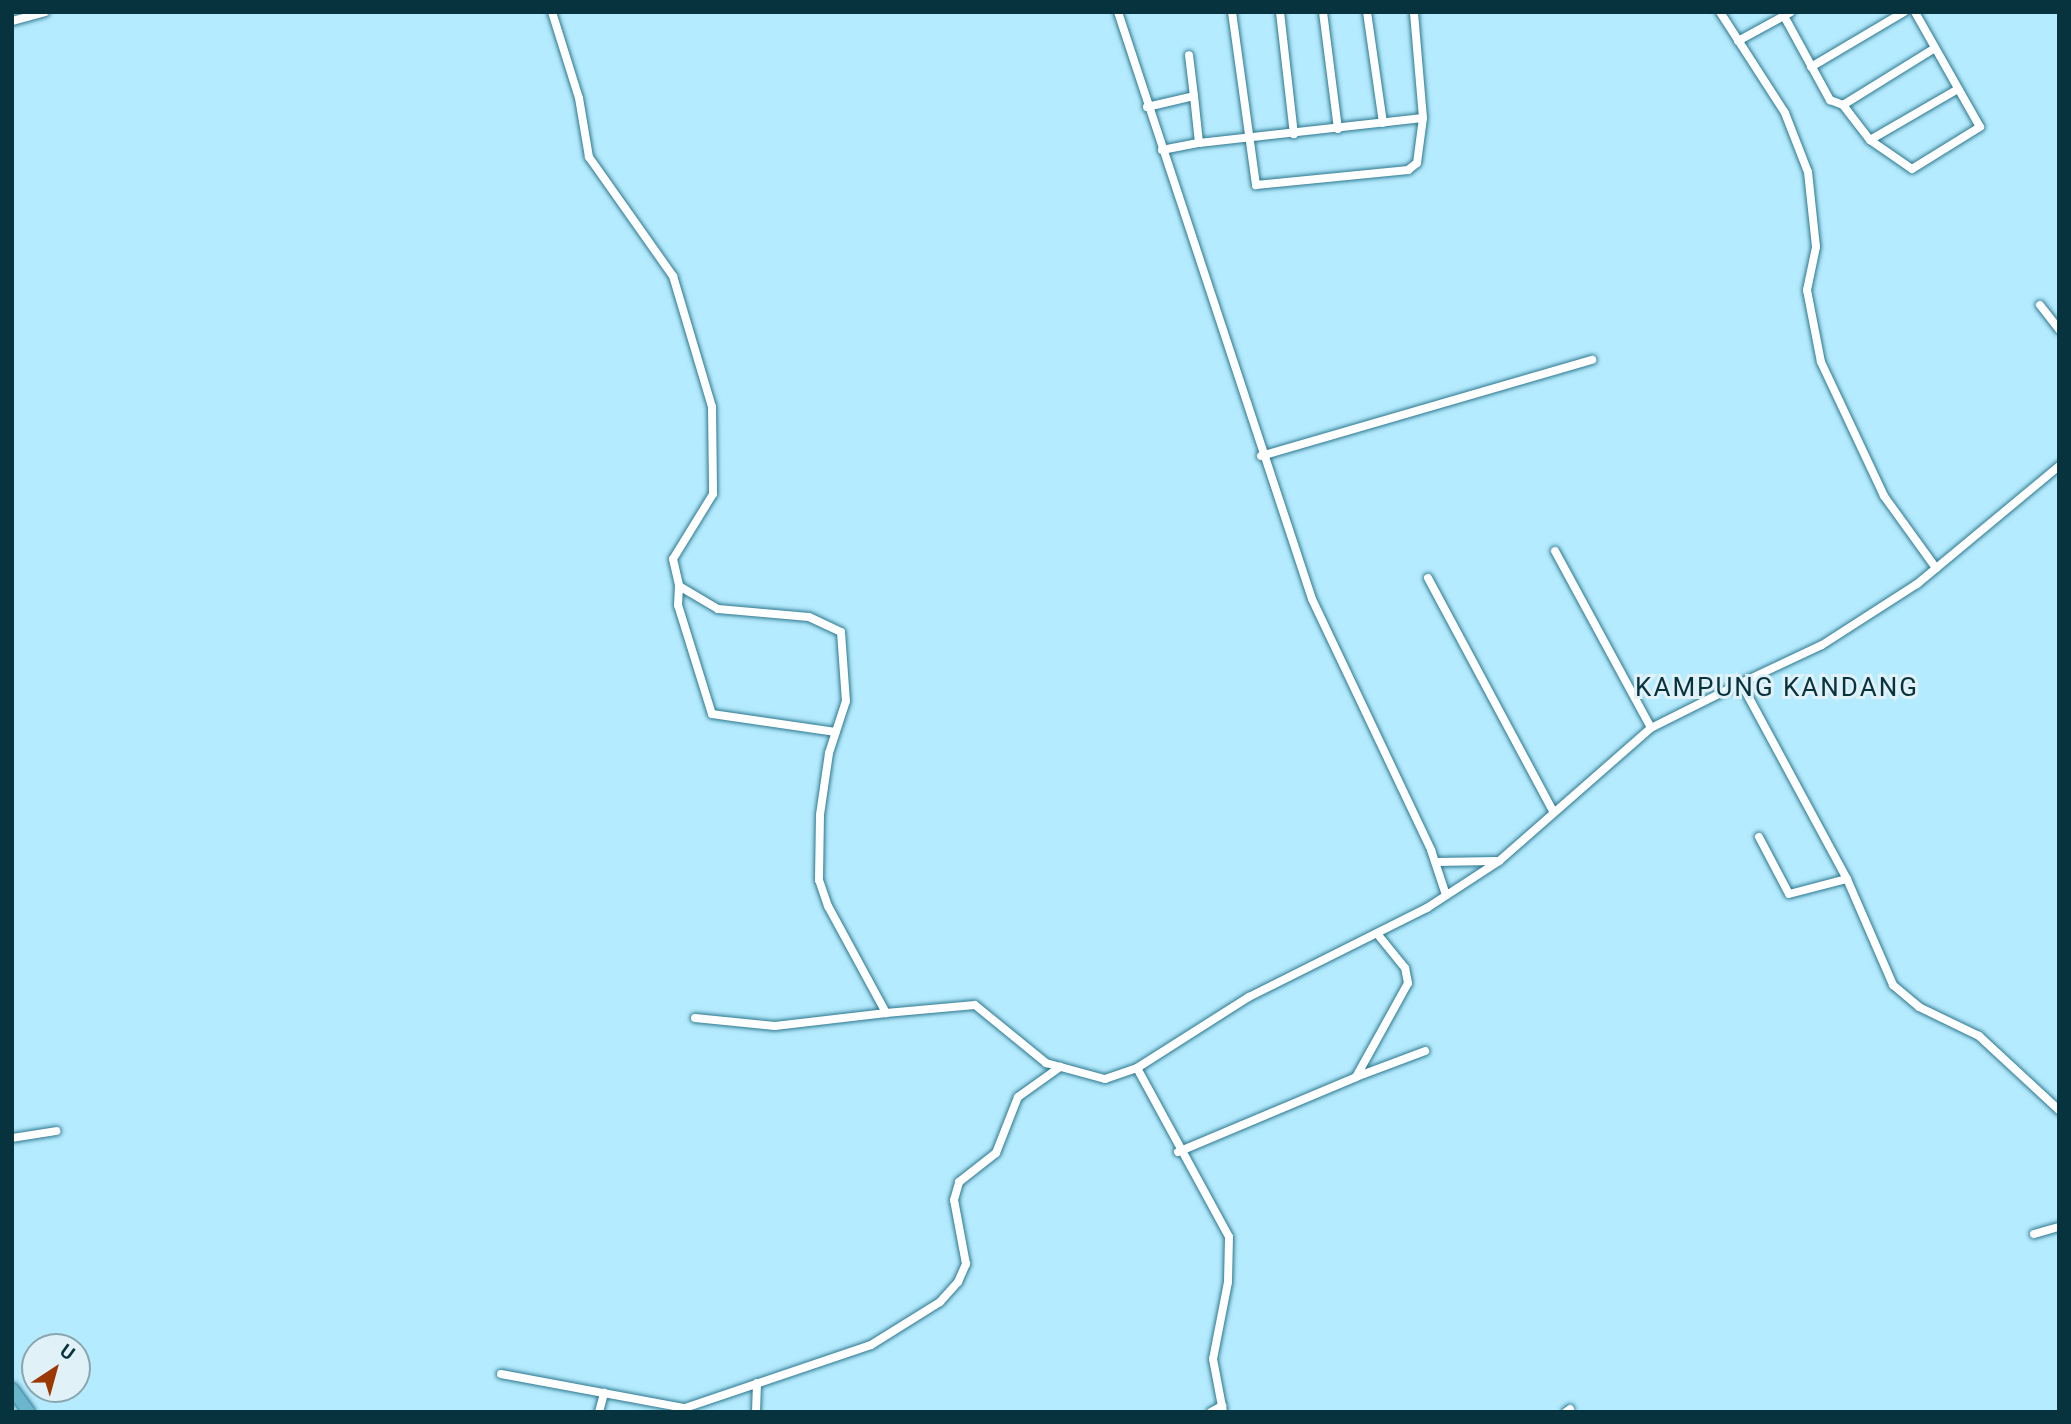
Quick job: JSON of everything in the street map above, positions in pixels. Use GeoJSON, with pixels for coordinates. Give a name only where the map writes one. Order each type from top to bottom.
{"type":"FeatureCollection","features":[{"type":"Feature","properties":{"kind":"highway"},"geometry":{"type":"LineString","coordinates":[[12,1389],[29,1412]]}},
{"type":"Feature","properties":{"kind":"street"},"geometry":{"type":"LineString","coordinates":[[12,21],[45,12]]}},
{"type":"Feature","properties":{"kind":"street"},"geometry":{"type":"LineString","coordinates":[[552,12],[579,98],[589,157],[653,240],[673,276],[702,361],[712,407],[713,495],[673,559],[679,586],[678,605],[712,714],[836,732]]}},
{"type":"Feature","properties":{"kind":"street"},"geometry":{"type":"LineString","coordinates":[[1118,12],[1261,456],[1312,599],[1436,862],[1446,895]]}},
{"type":"Feature","properties":{"kind":"street"},"geometry":{"type":"LineString","coordinates":[[1232,12],[1247,139],[1258,185],[1408,170],[1417,163],[1423,118],[1414,12]]}},
{"type":"Feature","properties":{"kind":"street"},"geometry":{"type":"LineString","coordinates":[[1280,12],[1294,134]]}},
{"type":"Feature","properties":{"kind":"street"},"geometry":{"type":"LineString","coordinates":[[1324,12],[1338,129]]}},
{"type":"Feature","properties":{"kind":"street"},"geometry":{"type":"LineString","coordinates":[[1367,12],[1383,123]]}},
{"type":"Feature","properties":{"kind":"street"},"geometry":{"type":"LineString","coordinates":[[1720,12],[1785,113],[1808,172],[1816,247],[1807,290],[1821,362],[1884,496],[1936,568]]}},
{"type":"Feature","properties":{"kind":"street"},"geometry":{"type":"LineString","coordinates":[[1811,67],[1904,12]]}},
{"type":"Feature","properties":{"kind":"street"},"geometry":{"type":"LineString","coordinates":[[1738,41],[1787,14],[1811,67],[1830,100],[1843,104],[1870,140],[1917,168],[1979,130],[1915,12]]}},
{"type":"Feature","properties":{"kind":"street"},"geometry":{"type":"LineString","coordinates":[[1843,104],[1935,48]]}},
{"type":"Feature","properties":{"kind":"street"},"geometry":{"type":"LineString","coordinates":[[1189,55],[1199,143]]}},
{"type":"Feature","properties":{"kind":"street"},"geometry":{"type":"LineString","coordinates":[[1870,140],[1958,89]]}},
{"type":"Feature","properties":{"kind":"street"},"geometry":{"type":"LineString","coordinates":[[1147,107],[1194,96]]}},
{"type":"Feature","properties":{"kind":"street"},"geometry":{"type":"LineString","coordinates":[[1162,150],[1199,143],[1423,118]]}},
{"type":"Feature","properties":{"kind":"street"},"geometry":{"type":"LineString","coordinates":[[2040,305],[2059,329]]}},
{"type":"Feature","properties":{"kind":"street"},"geometry":{"type":"LineString","coordinates":[[1261,456],[1592,360]]}},
{"type":"Feature","properties":{"kind":"street"},"geometry":{"type":"LineString","coordinates":[[695,1018],[775,1026],[975,1005],[1046,1063],[1105,1079],[1137,1068],[1249,997],[1380,937],[1499,861],[1651,728],[1822,645],[1936,568],[2059,466]]}},
{"type":"Feature","properties":{"kind":"street"},"geometry":{"type":"LineString","coordinates":[[1555,551],[1651,728]]}},
{"type":"Feature","properties":{"kind":"street"},"geometry":{"type":"LineString","coordinates":[[1428,578],[1553,811]]}},
{"type":"Feature","properties":{"kind":"street"},"geometry":{"type":"LineString","coordinates":[[679,586],[718,609],[831,623],[841,632],[846,701],[823,778],[819,880],[886,1013]]}},
{"type":"Feature","properties":{"kind":"street"},"geometry":{"type":"LineString","coordinates":[[1741,682],[1847,879],[1892,985],[1919,1007],[1979,1036],[2059,1110]]}},
{"type":"Feature","properties":{"kind":"street"},"geometry":{"type":"LineString","coordinates":[[1759,837],[1789,894],[1847,879]]}},
{"type":"Feature","properties":{"kind":"street"},"geometry":{"type":"LineString","coordinates":[[1436,862],[1499,861]]}},
{"type":"Feature","properties":{"kind":"street"},"geometry":{"type":"LineString","coordinates":[[1356,1077],[1408,984],[1405,968],[1380,937]]}},
{"type":"Feature","properties":{"kind":"street"},"geometry":{"type":"LineString","coordinates":[[1178,1152],[1425,1051]]}},
{"type":"Feature","properties":{"kind":"street"},"geometry":{"type":"LineString","coordinates":[[501,1374],[685,1408],[757,1391],[871,1345],[940,1302],[967,1264],[954,1200],[959,1182],[996,1153],[1018,1097],[1060,1067]]}},
{"type":"Feature","properties":{"kind":"street"},"geometry":{"type":"LineString","coordinates":[[1137,1068],[1178,1152],[1229,1237],[1228,1282],[1213,1359],[1223,1409],[1211,1412]]}},
{"type":"Feature","properties":{"kind":"street"},"geometry":{"type":"LineString","coordinates":[[12,1138],[56,1131]]}},
{"type":"Feature","properties":{"kind":"street"},"geometry":{"type":"LineString","coordinates":[[2034,1234],[2059,1227]]}},
{"type":"Feature","properties":{"kind":"street"},"geometry":{"type":"LineString","coordinates":[[756,1412],[757,1391]]}},
{"type":"Feature","properties":{"kind":"street"},"geometry":{"type":"LineString","coordinates":[[598,1412],[604,1394]]}},
{"type":"Feature","properties":{"kind":"district","name":"KAMPUNG KANDANG"},"geometry":{"type":"Point","coordinates":[1777,688]}}]}
